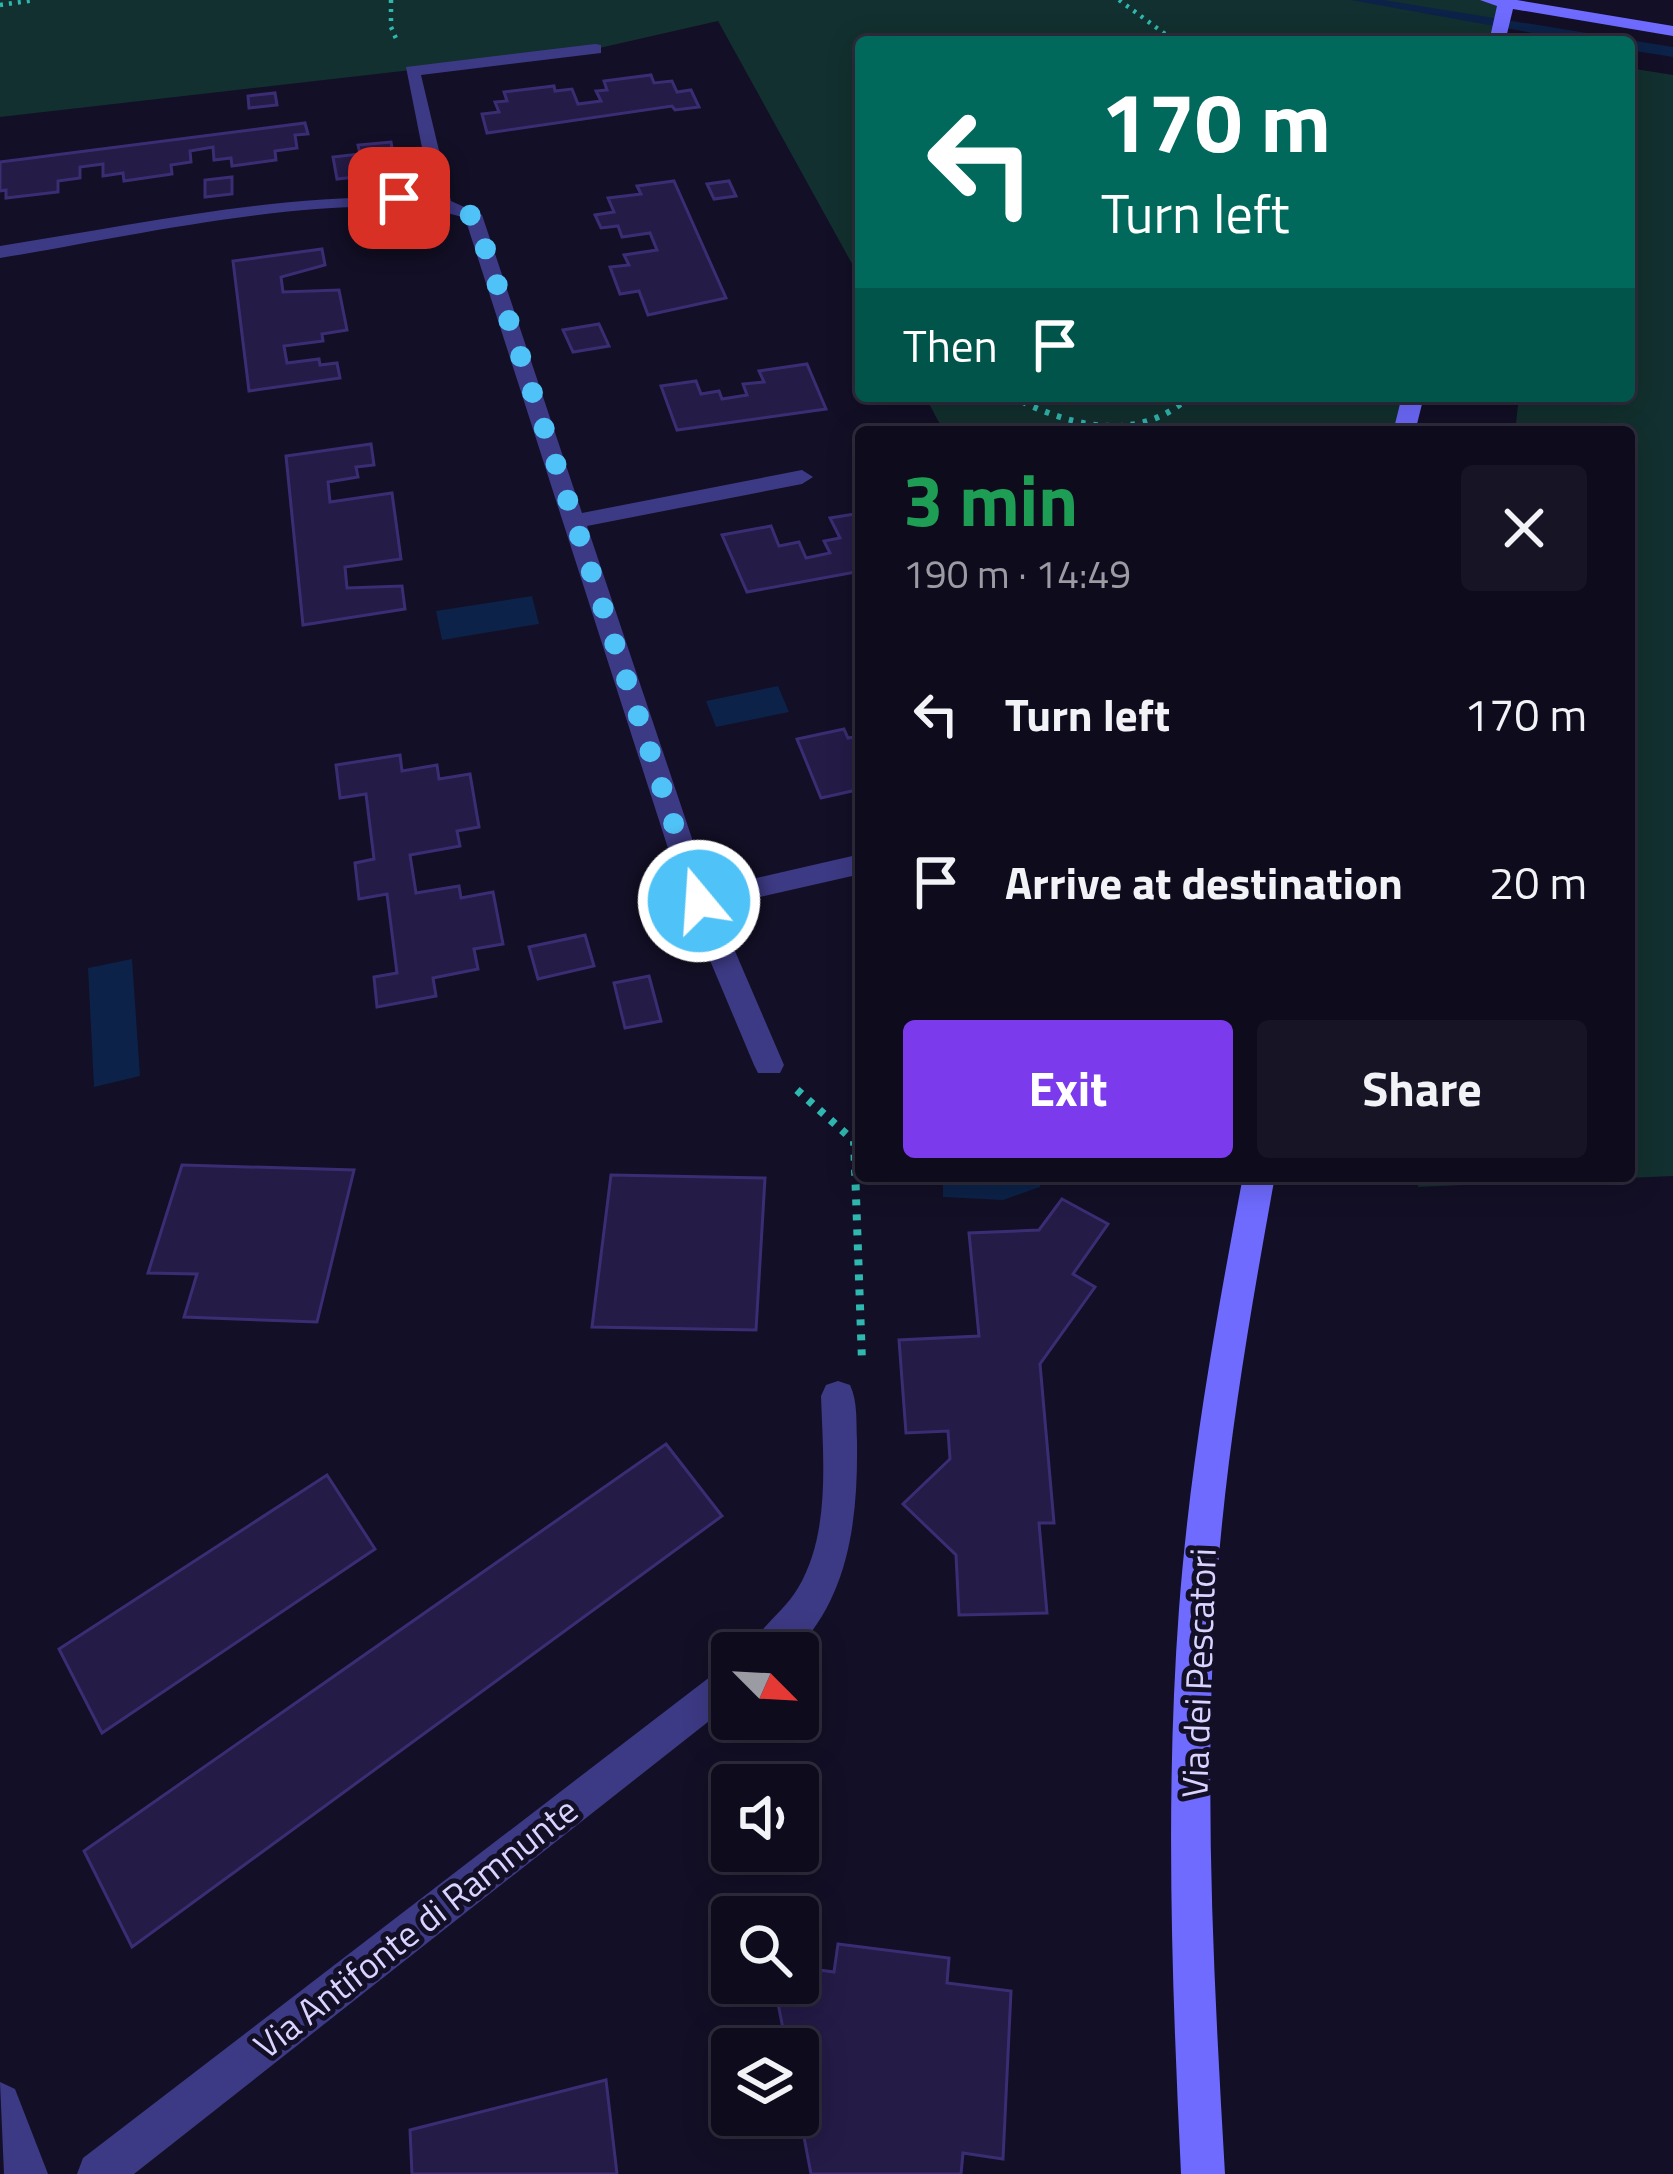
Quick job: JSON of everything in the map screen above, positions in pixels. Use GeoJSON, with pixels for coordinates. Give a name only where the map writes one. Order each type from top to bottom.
{"type":"FeatureCollection","features":[{"type":"Feature","properties":{"kind":"street"},"geometry":{"type":"LineString","coordinates":[[1498,36],[1501,4],[1673,31]]}},
{"type":"Feature","properties":{"kind":"street"},"geometry":{"type":"LineString","coordinates":[[442,200],[412,71],[596,49]]}},
{"type":"Feature","properties":{"kind":"street"},"geometry":{"type":"LineString","coordinates":[[0,252],[359,201],[442,200],[463,207],[476,220],[699,901],[769,1065]]}},
{"type":"Feature","properties":{"kind":"street"},"geometry":{"type":"LineString","coordinates":[[575,521],[802,477]]}},
{"type":"Feature","properties":{"kind":"street"},"geometry":{"type":"LineString","coordinates":[[699,901],[855,865]]}},
{"type":"Feature","properties":{"kind":"street","name":"Via dei Pescatori"},"geometry":{"type":"LineString","coordinates":[[1202,2174],[1192,1830],[1197,1613],[1227,1354],[1258,1182]]}},
{"type":"Feature","properties":{"kind":"street"},"geometry":{"type":"LineString","coordinates":[[787,1632],[801,1618],[831,1559],[841,1504],[838,1396]]}},
{"type":"Feature","properties":{"kind":"street","name":"Via Antifonte di Ramnunte"},"geometry":{"type":"LineString","coordinates":[[99,2174],[711,1695]]}},
{"type":"Feature","properties":{"kind":"street"},"geometry":{"type":"LineString","coordinates":[[0,2104],[26,2174]]}},
{"type":"Feature","properties":{"kind":"path"},"geometry":{"type":"LineString","coordinates":[[0,5],[35,0]]}},
{"type":"Feature","properties":{"kind":"path"},"geometry":{"type":"LineString","coordinates":[[1119,0],[1168,36]]}},
{"type":"Feature","properties":{"kind":"path"},"geometry":{"type":"LineString","coordinates":[[1021,402],[1034,410],[1102,426],[1136,425],[1182,402]]}},
{"type":"Feature","properties":{"kind":"path"},"geometry":{"type":"LineString","coordinates":[[769,1065],[854,1141],[855,1169]]}},
{"type":"Feature","properties":{"kind":"path"},"geometry":{"type":"LineString","coordinates":[[838,1396],[862,1364],[855,1182]]}},
{"type":"Feature","properties":{"kind":"green space"},"geometry":{"type":"Polygon","coordinates":[[[0,0],[1506,3],[1498,36],[855,36],[855,269],[718,21],[595,49],[0,117],[0,0]]]}},
{"type":"Feature","properties":{"kind":"green space"},"geometry":{"type":"Polygon","coordinates":[[[1635,69],[1673,75],[1673,1176],[1635,1178],[1635,426],[1516,426],[1518,402],[1635,402],[1635,69]]]}},
{"type":"Feature","properties":{"kind":"green space"},"geometry":{"type":"Polygon","coordinates":[[[928,402],[1412,402],[1406,426],[941,426],[928,402]]]}},
{"type":"Feature","properties":{"kind":"green space"},"geometry":{"type":"Polygon","coordinates":[[[1418,1182],[1534,1182],[1418,1187],[1418,1182]]]}},
{"type":"Feature","properties":{"kind":"water"},"geometry":{"type":"Polygon","coordinates":[[[1351,0],[1383,0],[1605,36],[1549,36],[1351,0]]]}},
{"type":"Feature","properties":{"kind":"water"},"geometry":{"type":"Polygon","coordinates":[[[1635,41],[1673,47],[1673,57],[1635,51],[1635,41]]]}},
{"type":"Feature","properties":{"kind":"water"},"geometry":{"type":"Polygon","coordinates":[[[532,596],[539,624],[442,640],[436,611],[532,596]]]}},
{"type":"Feature","properties":{"kind":"water"},"geometry":{"type":"Polygon","coordinates":[[[778,686],[789,712],[716,727],[706,701],[778,686]]]}},
{"type":"Feature","properties":{"kind":"water"},"geometry":{"type":"Polygon","coordinates":[[[132,959],[140,1076],[94,1087],[88,968],[132,959]]]}},
{"type":"Feature","properties":{"kind":"water"},"geometry":{"type":"Polygon","coordinates":[[[943,1182],[1040,1182],[1040,1187],[1003,1200],[943,1197],[943,1182]]]}},
{"type":"Feature","properties":{"kind":"building"},"geometry":{"type":"Polygon","coordinates":[[[651,75],[654,83],[672,81],[677,92],[691,90],[699,107],[675,110],[672,106],[487,133],[482,114],[499,112],[495,102],[507,101],[504,92],[554,86],[555,91],[572,89],[578,104],[601,101],[596,91],[607,90],[604,81],[651,75]]]}},
{"type":"Feature","properties":{"kind":"building"},"geometry":{"type":"Polygon","coordinates":[[[275,93],[277,105],[249,108],[248,96],[275,93]]]}},
{"type":"Feature","properties":{"kind":"building"},"geometry":{"type":"Polygon","coordinates":[[[305,123],[308,134],[295,135],[297,148],[275,151],[276,160],[232,166],[231,158],[214,160],[213,147],[190,151],[191,162],[171,165],[172,174],[124,181],[123,173],[103,176],[103,164],[80,167],[80,178],[58,181],[58,192],[6,198],[6,190],[0,191],[0,162],[305,123]]]}},
{"type":"Feature","properties":{"kind":"building"},"geometry":{"type":"Polygon","coordinates":[[[391,142],[398,180],[366,184],[365,176],[337,179],[333,157],[360,154],[358,145],[391,142]]]}},
{"type":"Feature","properties":{"kind":"building"},"geometry":{"type":"Polygon","coordinates":[[[232,177],[232,194],[205,197],[205,180],[232,177]]]}},
{"type":"Feature","properties":{"kind":"building"},"geometry":{"type":"Polygon","coordinates":[[[674,181],[726,298],[648,315],[639,291],[620,294],[610,267],[629,265],[624,255],[657,250],[650,233],[622,237],[618,226],[601,228],[595,215],[614,212],[608,198],[641,194],[637,186],[674,181]]]}},
{"type":"Feature","properties":{"kind":"building"},"geometry":{"type":"Polygon","coordinates":[[[729,181],[736,196],[714,199],[707,184],[729,181]]]}},
{"type":"Feature","properties":{"kind":"building"},"geometry":{"type":"Polygon","coordinates":[[[322,249],[325,265],[281,277],[283,292],[339,290],[347,330],[322,334],[323,341],[284,346],[287,363],[319,359],[320,365],[337,363],[340,378],[249,391],[233,261],[322,249]]]}},
{"type":"Feature","properties":{"kind":"building"},"geometry":{"type":"Polygon","coordinates":[[[599,324],[609,346],[573,352],[563,330],[599,324]]]}},
{"type":"Feature","properties":{"kind":"building"},"geometry":{"type":"Polygon","coordinates":[[[807,364],[826,409],[677,430],[661,386],[696,381],[701,394],[719,391],[722,399],[747,395],[743,384],[764,382],[759,371],[807,364]]]}},
{"type":"Feature","properties":{"kind":"building"},"geometry":{"type":"Polygon","coordinates":[[[371,444],[374,465],[356,467],[358,477],[328,482],[330,502],[392,493],[401,559],[345,567],[347,588],[402,586],[405,609],[303,625],[286,456],[371,444]]]}},
{"type":"Feature","properties":{"kind":"building"},"geometry":{"type":"Polygon","coordinates":[[[855,514],[855,572],[747,592],[722,535],[771,526],[779,546],[799,542],[806,558],[830,553],[824,541],[840,538],[830,518],[855,514]]]}},
{"type":"Feature","properties":{"kind":"building"},"geometry":{"type":"Polygon","coordinates":[[[844,729],[848,738],[855,737],[855,790],[821,798],[797,739],[844,729]]]}},
{"type":"Feature","properties":{"kind":"building"},"geometry":{"type":"Polygon","coordinates":[[[400,755],[402,771],[437,765],[439,779],[470,774],[479,827],[457,831],[460,846],[410,855],[416,893],[459,886],[461,898],[493,892],[503,944],[474,949],[478,969],[433,978],[436,996],[377,1007],[374,977],[397,973],[387,894],[359,899],[355,863],[374,859],[366,794],[340,798],[336,765],[400,755]]]}},
{"type":"Feature","properties":{"kind":"building"},"geometry":{"type":"Polygon","coordinates":[[[585,935],[594,966],[538,979],[529,947],[585,935]]]}},
{"type":"Feature","properties":{"kind":"building"},"geometry":{"type":"Polygon","coordinates":[[[649,976],[661,1021],[625,1028],[614,983],[649,976]]]}},
{"type":"Feature","properties":{"kind":"building"},"geometry":{"type":"Polygon","coordinates":[[[182,1165],[354,1170],[317,1322],[184,1317],[197,1274],[148,1273],[182,1165]]]}},
{"type":"Feature","properties":{"kind":"building"},"geometry":{"type":"Polygon","coordinates":[[[611,1175],[765,1178],[756,1330],[592,1327],[611,1175]]]}},
{"type":"Feature","properties":{"kind":"building"},"geometry":{"type":"Polygon","coordinates":[[[1062,1199],[1108,1224],[1073,1274],[1095,1287],[1040,1364],[1054,1523],[1039,1523],[1047,1613],[959,1615],[956,1555],[903,1504],[950,1459],[948,1431],[906,1433],[899,1340],[979,1336],[969,1233],[1039,1230],[1062,1199]]]}},
{"type":"Feature","properties":{"kind":"building"},"geometry":{"type":"Polygon","coordinates":[[[666,1444],[722,1516],[132,1947],[84,1851],[666,1444]]]}},
{"type":"Feature","properties":{"kind":"building"},"geometry":{"type":"Polygon","coordinates":[[[327,1475],[375,1549],[102,1733],[59,1649],[327,1475]]]}},
{"type":"Feature","properties":{"kind":"building"},"geometry":{"type":"Polygon","coordinates":[[[838,1944],[949,1958],[947,1983],[1011,1991],[1003,2159],[963,2153],[961,2174],[811,2174],[804,2136],[819,2136],[819,2028],[783,2028],[778,2004],[819,2004],[819,1970],[834,1972],[838,1944]]]}},
{"type":"Feature","properties":{"kind":"building"},"geometry":{"type":"Polygon","coordinates":[[[606,2080],[617,2174],[412,2174],[410,2130],[606,2080]]]}},
{"type":"Feature","properties":{"kind":"route"},"geometry":{"type":"LineString","coordinates":[[399,198],[457,204],[476,220],[699,901]]}}]}
